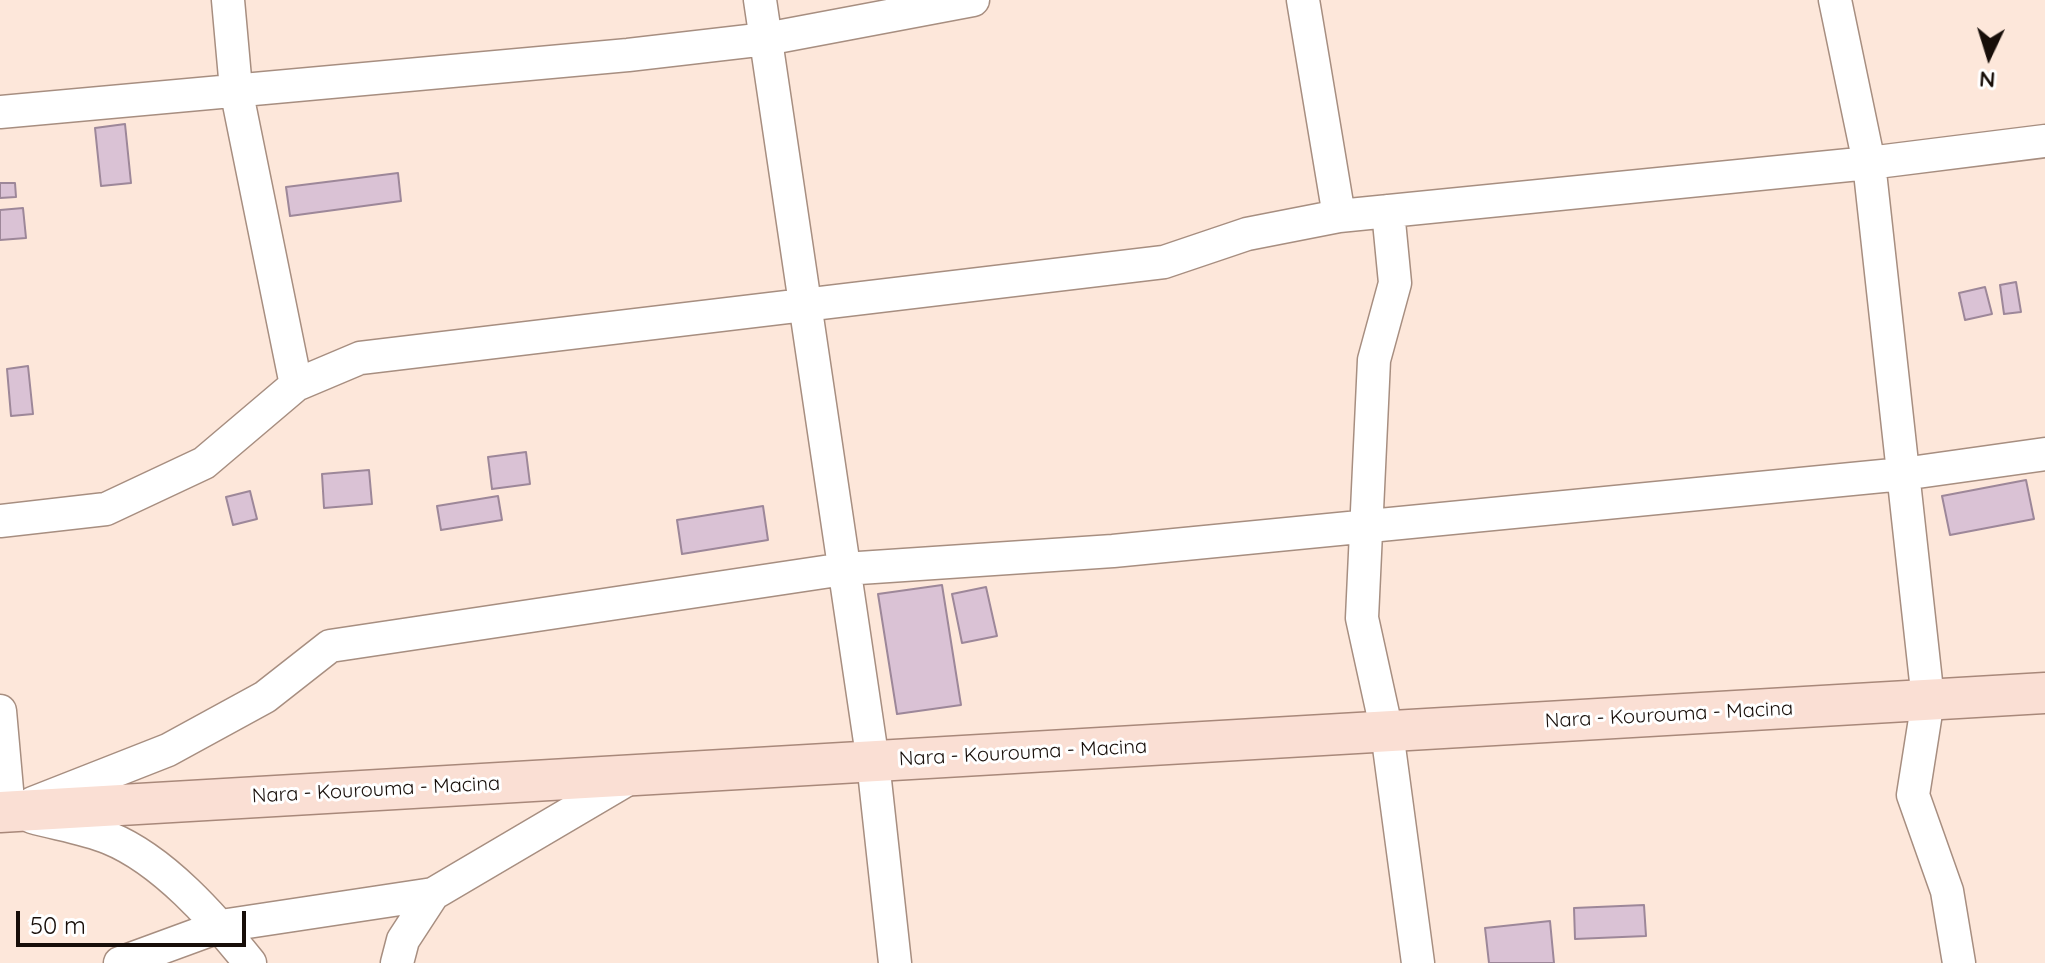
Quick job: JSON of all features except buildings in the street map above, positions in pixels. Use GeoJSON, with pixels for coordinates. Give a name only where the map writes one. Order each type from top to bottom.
{"type":"FeatureCollection","features":[{"type":"Feature","properties":{"kind":"main road","name":"Nara - Kourouma - Macina"},"geometry":{"type":"LineString","coordinates":[[5,812],[2045,693]]}},
{"type":"Feature","properties":{"kind":"street"},"geometry":{"type":"LineString","coordinates":[[228,0],[236,89],[296,385]]}},
{"type":"Feature","properties":{"kind":"street"},"geometry":{"type":"LineString","coordinates":[[760,0],[873,762],[895,963]]}},
{"type":"Feature","properties":{"kind":"street"},"geometry":{"type":"LineString","coordinates":[[0,112],[628,55],[766,39],[973,0]]}},
{"type":"Feature","properties":{"kind":"street"},"geometry":{"type":"LineString","coordinates":[[1303,0],[1339,216]]}},
{"type":"Feature","properties":{"kind":"street"},"geometry":{"type":"LineString","coordinates":[[1835,0],[1869,163],[1928,700],[1913,795],[1947,891],[1959,963]]}},
{"type":"Feature","properties":{"kind":"street"},"geometry":{"type":"LineString","coordinates":[[0,521],[106,509],[204,463],[296,385],[360,358],[1164,262],[1247,234],[1339,216],[1869,163],[2045,141]]}},
{"type":"Feature","properties":{"kind":"street"},"geometry":{"type":"LineString","coordinates":[[1388,211],[1395,283],[1374,360],[1362,618],[1387,732],[1418,963]]}},
{"type":"Feature","properties":{"kind":"street"},"geometry":{"type":"LineString","coordinates":[[5,812],[168,750],[265,697],[330,646],[844,569],[1113,551],[1364,527],[1903,474],[2045,454]]}},
{"type":"Feature","properties":{"kind":"street"},"geometry":{"type":"LineString","coordinates":[[0,711],[5,812]]}},
{"type":"Feature","properties":{"kind":"street"},"geometry":{"type":"LineString","coordinates":[[120,963],[221,926],[433,894],[635,775]]}},
{"type":"Feature","properties":{"kind":"street"},"geometry":{"type":"LineString","coordinates":[[5,812],[110,838],[173,879],[221,926],[250,963]]}},
{"type":"Feature","properties":{"kind":"street"},"geometry":{"type":"LineString","coordinates":[[397,963],[403,940],[433,894]]}}]}
